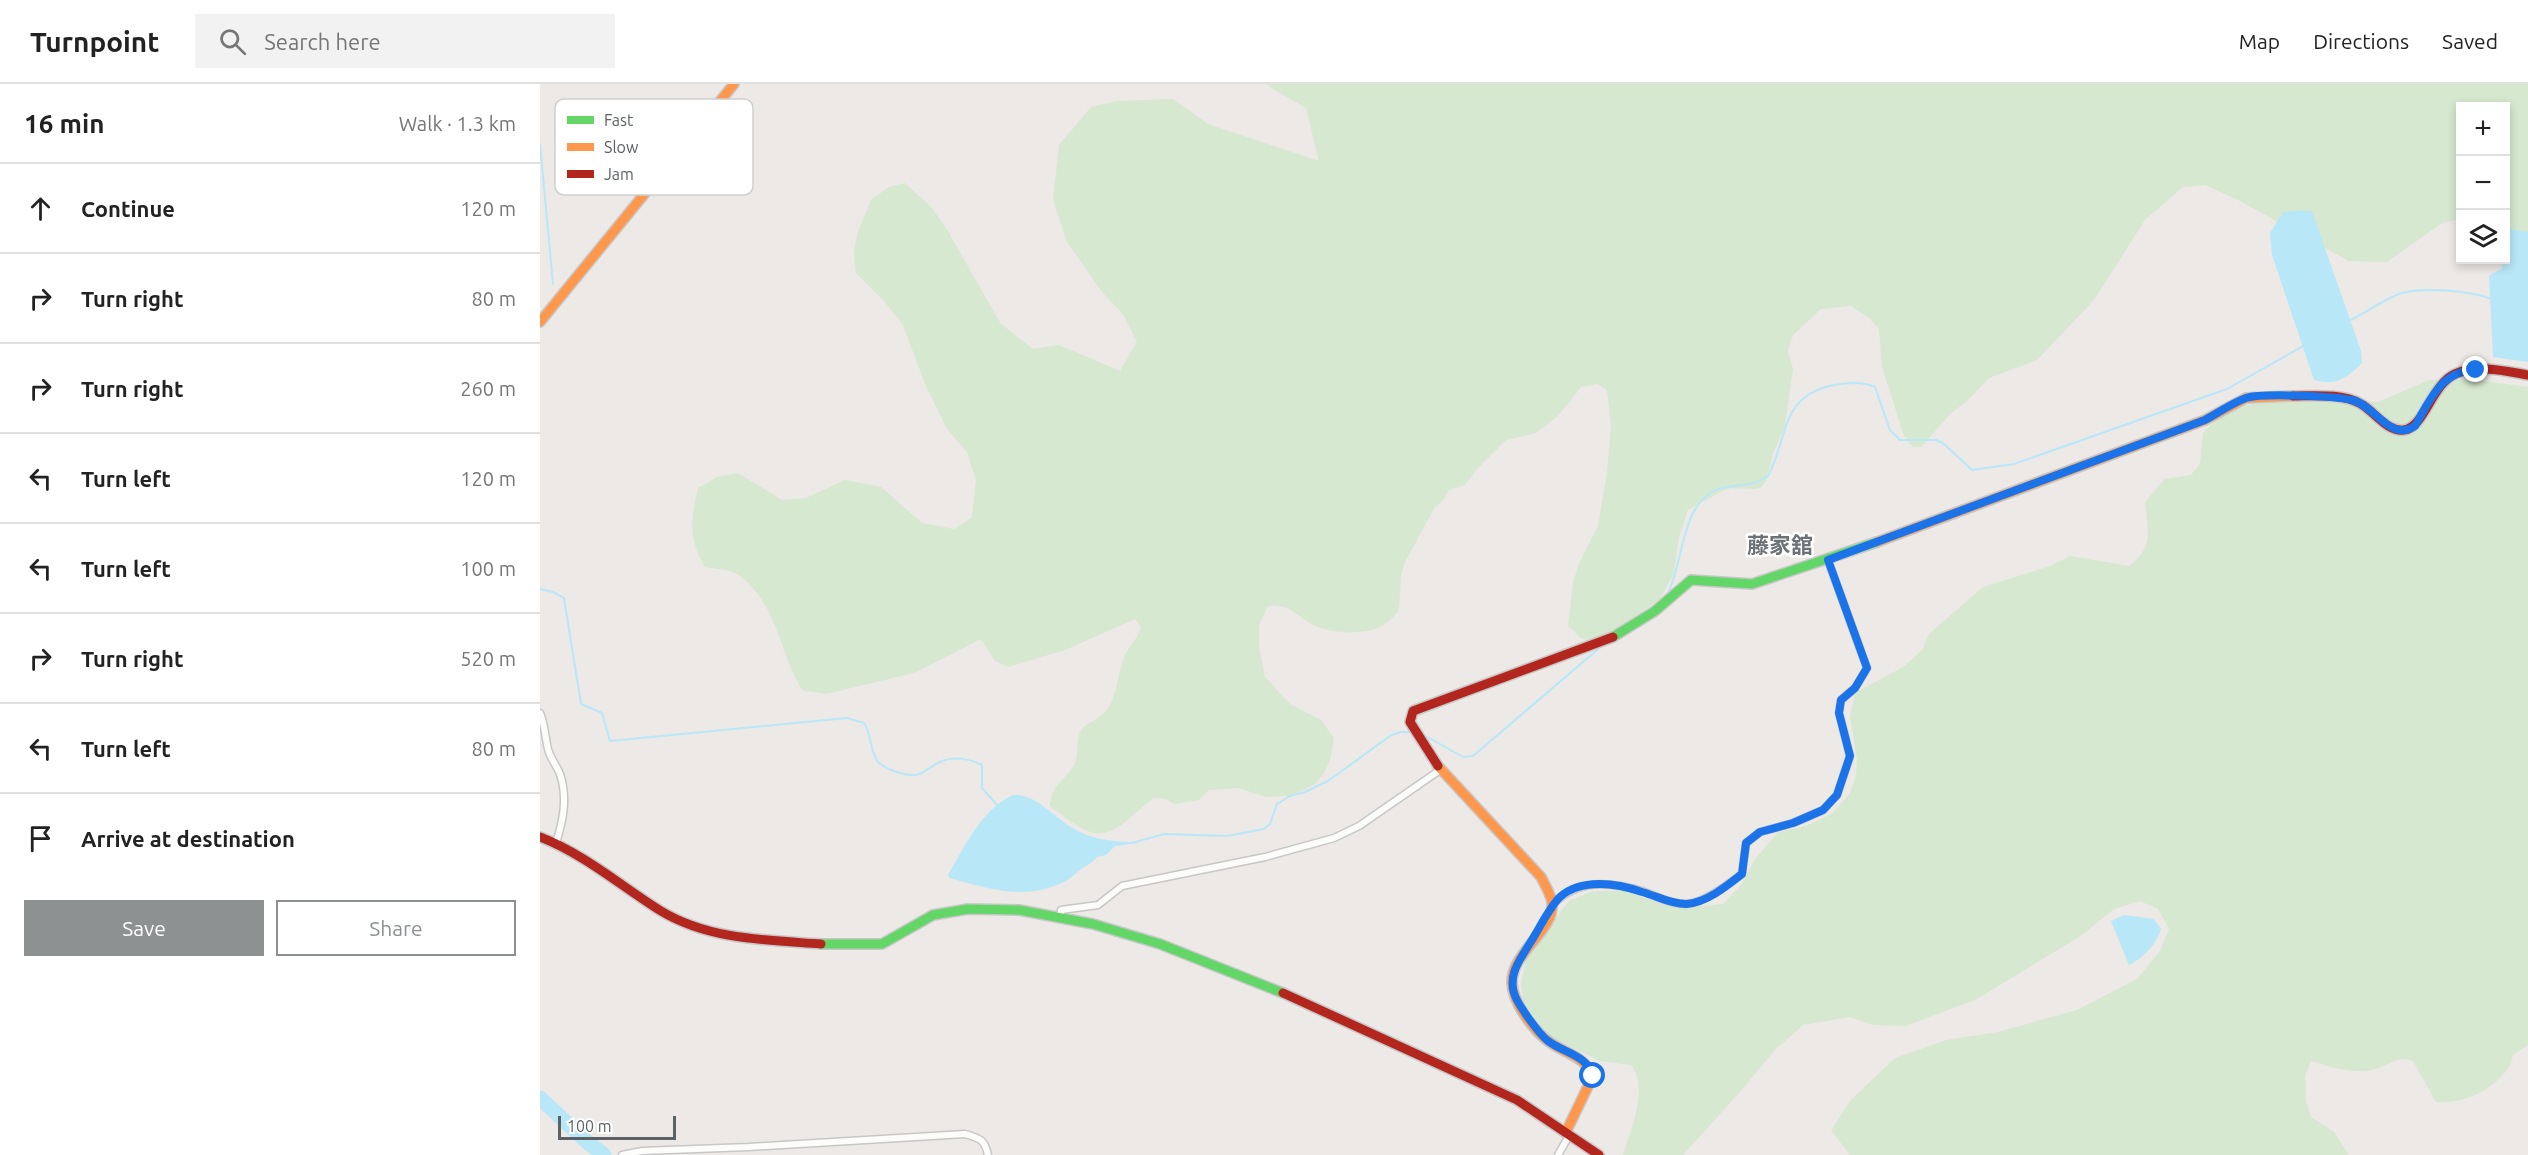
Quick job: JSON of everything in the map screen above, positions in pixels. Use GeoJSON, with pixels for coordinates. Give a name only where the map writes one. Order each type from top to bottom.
{"type":"FeatureCollection","features":[{"type":"Feature","properties":{"kind":"street"},"geometry":{"type":"LineString","coordinates":[[722,99],[734,84]]}},
{"type":"Feature","properties":{"kind":"street"},"geometry":{"type":"LineString","coordinates":[[540,322],[644,195]]}},
{"type":"Feature","properties":{"kind":"street"},"geometry":{"type":"LineString","coordinates":[[1552,905],[1541,877],[1440,770],[1410,722],[1413,711],[1615,636],[1655,611],[1691,580],[1752,584],[1828,560],[2195,424],[2246,398],[2262,396],[2329,397],[2354,401],[2364,405],[2392,429],[2409,430],[2415,426],[2445,379],[2455,374],[2485,370],[2528,375]]}},
{"type":"Feature","properties":{"kind":"street"},"geometry":{"type":"LineString","coordinates":[[1558,1155],[1593,1076],[1584,1061],[1549,1042],[1541,1035],[1514,994],[1512,977],[1516,966],[1547,919],[1552,905],[1576,887],[1591,884],[1633,890],[1664,901],[1688,904],[1719,892],[1742,874],[1746,843],[1760,832],[1793,823],[1823,810],[1837,795],[1850,756],[1839,713],[1841,700],[1855,688],[1867,668],[1828,560]]}},
{"type":"Feature","properties":{"kind":"street"},"geometry":{"type":"LineString","coordinates":[[540,713],[546,729],[548,748],[560,773],[564,792],[562,822],[556,843]]}},
{"type":"Feature","properties":{"kind":"street"},"geometry":{"type":"LineString","coordinates":[[1060,917],[1061,910],[1098,905],[1122,886],[1265,857],[1334,837],[1359,826],[1440,770]]}},
{"type":"Feature","properties":{"kind":"street"},"geometry":{"type":"LineString","coordinates":[[540,837],[556,843],[663,912],[712,933],[777,941],[863,945],[888,941],[933,915],[968,909],[1019,910],[1093,924],[1160,944],[1262,984],[1517,1100],[1599,1155]]}},
{"type":"Feature","properties":{"kind":"street"},"geometry":{"type":"LineString","coordinates":[[622,1155],[642,1151],[749,1148],[965,1134],[980,1138],[985,1143],[988,1155]]}},
{"type":"Feature","properties":{"kind":"green space"},"geometry":{"type":"Polygon","coordinates":[[[1265,84],[2528,84],[2528,240],[2510,236],[2510,102],[2456,102],[2456,220],[2442,223],[2387,262],[2349,261],[2238,200],[2205,185],[2183,187],[2145,220],[2094,300],[2037,360],[1989,378],[1966,402],[1951,413],[1921,447],[1913,447],[1904,436],[1882,367],[1879,329],[1868,317],[1851,306],[1821,309],[1793,335],[1788,351],[1793,369],[1785,425],[1774,451],[1766,481],[1760,488],[1724,490],[1688,510],[1679,536],[1674,573],[1660,599],[1595,640],[1582,639],[1568,626],[1573,582],[1580,561],[1598,526],[1607,473],[1611,426],[1607,390],[1598,384],[1581,387],[1558,416],[1536,433],[1506,440],[1477,469],[1465,485],[1449,490],[1435,507],[1405,562],[1401,575],[1399,610],[1384,625],[1363,632],[1336,631],[1313,625],[1288,608],[1268,606],[1259,625],[1259,647],[1265,677],[1290,704],[1321,720],[1334,738],[1330,760],[1324,773],[1316,783],[1289,796],[1266,797],[1239,788],[1209,790],[1199,800],[1174,804],[1166,799],[1153,798],[1114,830],[1104,833],[1093,833],[1082,828],[1050,806],[1052,794],[1075,763],[1080,732],[1087,724],[1102,715],[1112,702],[1125,655],[1141,627],[1135,619],[1065,650],[1008,667],[995,661],[981,639],[914,673],[826,694],[802,690],[761,598],[734,572],[705,567],[696,547],[692,529],[698,488],[717,477],[738,473],[782,500],[806,498],[845,480],[881,487],[922,523],[954,529],[972,517],[976,480],[967,452],[947,429],[925,384],[903,325],[883,300],[856,273],[854,251],[858,232],[871,200],[889,187],[905,183],[932,208],[946,228],[1001,324],[1033,349],[1059,345],[1120,371],[1137,342],[1123,314],[1102,292],[1067,242],[1053,200],[1059,145],[1091,107],[1117,101],[1173,99],[1208,124],[1319,161],[1306,108],[1265,84]]]}},
{"type":"Feature","properties":{"kind":"green space"},"geometry":{"type":"Polygon","coordinates":[[[2429,380],[2476,380],[2528,387],[2528,1045],[2512,1057],[2511,1064],[2496,1082],[2468,1098],[2436,1102],[2413,1061],[2402,1059],[2377,1069],[2357,1071],[2334,1068],[2311,1061],[2305,1076],[2306,1101],[2311,1117],[2334,1132],[2349,1155],[1850,1155],[1831,1130],[1851,1100],[1895,1058],[1946,1040],[1998,1032],[2077,1010],[2137,979],[2160,951],[2169,929],[2158,909],[2140,901],[2114,909],[2082,935],[1977,999],[1906,1026],[1873,1025],[1850,1017],[1803,1025],[1775,1050],[1683,1155],[1623,1155],[1634,1122],[1639,1097],[1639,1085],[1631,1065],[1600,1061],[1551,1037],[1536,1026],[1525,1012],[1521,984],[1527,954],[1569,901],[1593,891],[1625,891],[1660,903],[1695,907],[1723,904],[1741,885],[1755,859],[1778,832],[1806,826],[1833,813],[1850,793],[1856,775],[1857,760],[1850,717],[1855,693],[1903,667],[1922,650],[1929,634],[1983,587],[2050,566],[2070,556],[2129,566],[2137,559],[2146,545],[2148,530],[2145,502],[2165,479],[2191,475],[2200,464],[2203,433],[2215,420],[2245,406],[2276,398],[2378,402],[2429,380]]]}},
{"type":"Feature","properties":{"kind":"water"},"geometry":{"type":"Polygon","coordinates":[[[2312,211],[2361,351],[2362,363],[2346,377],[2335,381],[2314,380],[2272,255],[2270,233],[2283,212],[2312,211]]]}},
{"type":"Feature","properties":{"kind":"water"},"geometry":{"type":"Polygon","coordinates":[[[2510,229],[2528,232],[2528,362],[2493,357],[2489,276],[2502,268],[2503,264],[2510,264],[2510,229]]]}},
{"type":"Feature","properties":{"kind":"water"},"geometry":{"type":"Polygon","coordinates":[[[1013,795],[1023,796],[1039,803],[1070,826],[1092,837],[1138,843],[1115,846],[1106,855],[1097,857],[1067,881],[1035,891],[993,889],[950,878],[948,875],[983,819],[1013,795]]]}},
{"type":"Feature","properties":{"kind":"water"},"geometry":{"type":"Polygon","coordinates":[[[2124,915],[2154,919],[2161,929],[2148,950],[2129,965],[2111,921],[2124,915]]]}},
{"type":"Feature","properties":{"kind":"waterway"},"geometry":{"type":"LineString","coordinates":[[540,144],[553,284]]}},
{"type":"Feature","properties":{"kind":"waterway"},"geometry":{"type":"LineString","coordinates":[[2349,321],[2399,294],[2419,290],[2446,290],[2492,299]]}},
{"type":"Feature","properties":{"kind":"waterway"},"geometry":{"type":"LineString","coordinates":[[1667,595],[1694,512],[1712,492],[1725,487],[1754,483],[1768,476],[1794,408],[1803,398],[1816,390],[1849,383],[1875,387],[1890,430],[1900,440],[1936,440],[1943,443],[1972,470],[2014,464],[2227,389],[2305,345]]}},
{"type":"Feature","properties":{"kind":"waterway"},"geometry":{"type":"LineString","coordinates":[[540,589],[564,598],[581,704],[602,713],[610,741],[847,718],[864,723],[878,762],[894,771],[911,775],[921,774],[942,761],[957,758],[982,765],[982,788],[998,806]]}},
{"type":"Feature","properties":{"kind":"waterway"},"geometry":{"type":"LineString","coordinates":[[1420,733],[1463,757],[1473,756],[1604,644]]}},
{"type":"Feature","properties":{"kind":"waterway"},"geometry":{"type":"LineString","coordinates":[[1132,843],[1164,834],[1227,836],[1264,829],[1270,824],[1277,804],[1290,796],[1328,781],[1390,736],[1400,732],[1412,732]]}},
{"type":"Feature","properties":{"kind":"waterway"},"geometry":{"type":"LineString","coordinates":[[540,1098],[604,1155]]}},
{"type":"Feature","properties":{"kind":"traffic: fast"},"geometry":{"type":"LineString","coordinates":[[1613,637],[1655,611],[1691,580],[1752,584],[1877,542]]}},
{"type":"Feature","properties":{"kind":"traffic: fast"},"geometry":{"type":"LineString","coordinates":[[821,944],[882,944],[933,915],[968,909],[1019,910],[1093,924],[1160,944],[1283,993]]}},
{"type":"Feature","properties":{"kind":"traffic: slow"},"geometry":{"type":"LineString","coordinates":[[722,99],[734,84]]}},
{"type":"Feature","properties":{"kind":"traffic: slow"},"geometry":{"type":"LineString","coordinates":[[540,322],[644,195]]}},
{"type":"Feature","properties":{"kind":"traffic: slow"},"geometry":{"type":"LineString","coordinates":[[1877,542],[2205,420],[2246,398],[2293,396]]}},
{"type":"Feature","properties":{"kind":"traffic: slow"},"geometry":{"type":"LineString","coordinates":[[1438,766],[1541,877],[1550,895],[1551,912],[1547,922],[1518,961],[1512,983],[1520,1008],[1531,1024],[1544,1038],[1585,1064],[1593,1076],[1566,1132]]}},
{"type":"Feature","properties":{"kind":"traffic: jam"},"geometry":{"type":"LineString","coordinates":[[2293,396],[2328,396],[2354,400],[2387,425],[2404,430],[2417,422],[2440,387],[2455,374],[2472,369],[2482,369],[2528,375]]}},
{"type":"Feature","properties":{"kind":"traffic: jam"},"geometry":{"type":"LineString","coordinates":[[1438,766],[1410,722],[1413,711],[1613,637]]}},
{"type":"Feature","properties":{"kind":"traffic: jam"},"geometry":{"type":"LineString","coordinates":[[540,837],[587,861],[679,921],[739,937],[821,944]]}},
{"type":"Feature","properties":{"kind":"traffic: jam"},"geometry":{"type":"LineString","coordinates":[[1283,993],[1517,1100],[1599,1155]]}},
{"type":"Feature","properties":{"kind":"district","name":"藤家舘"},"geometry":{"type":"Point","coordinates":[1780,545]}},
{"type":"Feature","properties":{"kind":"route"},"geometry":{"type":"LineString","coordinates":[[1593,1076],[1584,1061],[1549,1042],[1541,1035],[1514,994],[1512,977],[1516,966],[1547,919],[1552,905],[1576,887],[1591,884],[1614,886],[1642,891],[1664,901],[1688,904],[1719,892],[1742,874],[1746,843],[1760,832],[1793,823],[1823,810],[1837,795],[1850,756],[1839,713],[1841,700],[1855,688],[1867,668],[1828,560],[2133,448],[2205,420],[2246,398],[2262,396],[2329,397],[2354,401],[2364,405],[2392,429],[2409,430],[2415,426],[2432,396],[2445,379],[2455,374],[2476,370]]}}]}
